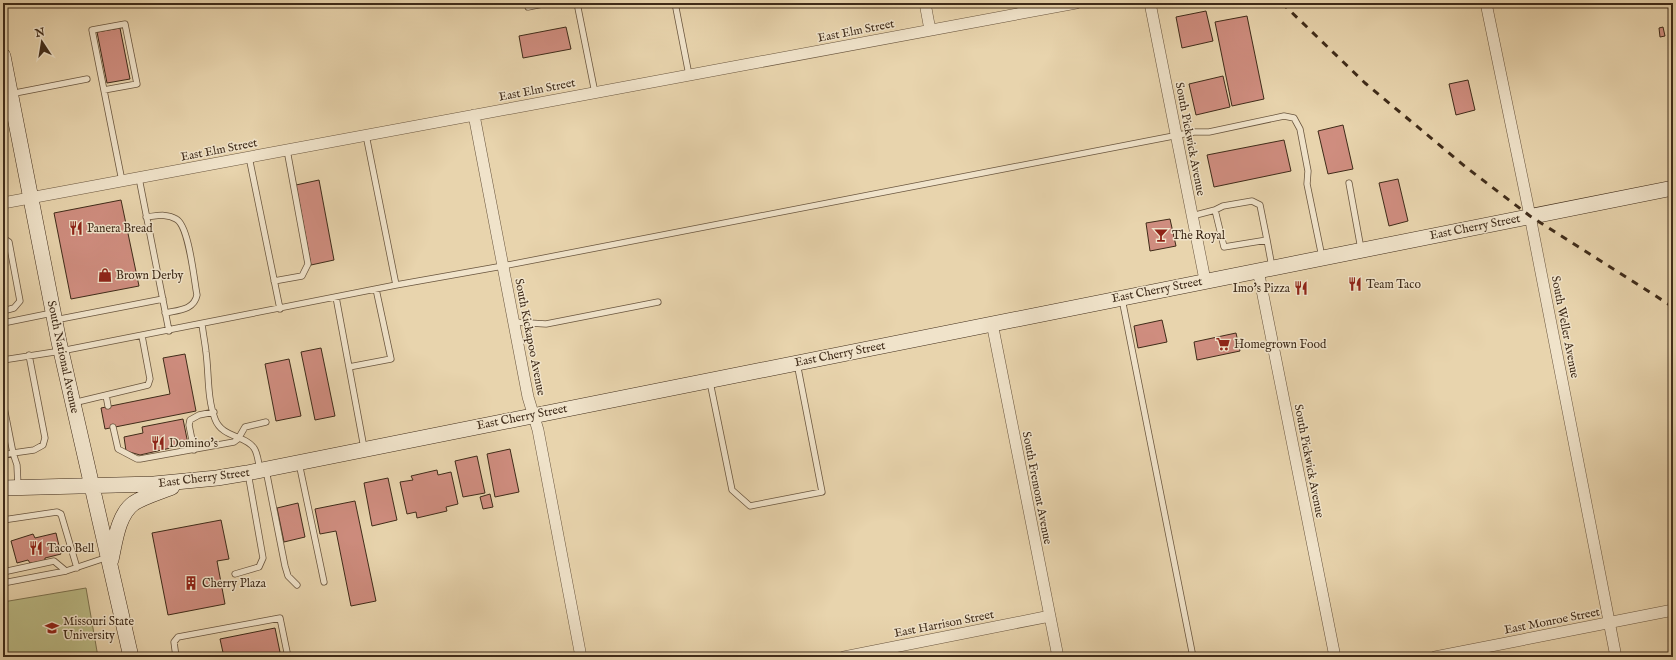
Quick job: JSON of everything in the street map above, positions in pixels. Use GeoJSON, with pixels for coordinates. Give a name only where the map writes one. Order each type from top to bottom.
{"type":"FeatureCollection","features":[{"type":"Feature","properties":{"kind":"street"},"geometry":{"type":"LineString","coordinates":[[925,3],[930,30]]}},
{"type":"Feature","properties":{"kind":"street","name":"East Elm Street"},"geometry":{"type":"LineString","coordinates":[[3,203],[1076,3]]}},
{"type":"Feature","properties":{"kind":"street","name":"South Pickwick Avenue"},"geometry":{"type":"LineString","coordinates":[[1150,3],[1205,280]]}},
{"type":"Feature","properties":{"kind":"street","name":"South Weller Avenue"},"geometry":{"type":"LineString","coordinates":[[1486,3],[1530,216],[1616,657]]}},
{"type":"Feature","properties":{"kind":"street","name":"South National Avenue"},"geometry":{"type":"LineString","coordinates":[[3,56],[61,351],[131,657]]}},
{"type":"Feature","properties":{"kind":"street","name":"South Kickapoo Avenue"},"geometry":{"type":"LineString","coordinates":[[474,115],[513,322],[528,397],[538,430],[581,657]]}},
{"type":"Feature","properties":{"kind":"street","name":"East Cherry Street"},"geometry":{"type":"LineString","coordinates":[[3,488],[185,482],[258,471],[364,448],[1673,188]]}},
{"type":"Feature","properties":{"kind":"street","name":"South Pickwick Avenue"},"geometry":{"type":"LineString","coordinates":[[1265,269],[1335,657]]}},
{"type":"Feature","properties":{"kind":"street","name":"South Fremont Avenue"},"geometry":{"type":"LineString","coordinates":[[992,323],[1058,657]]}},
{"type":"Feature","properties":{"kind":"street"},"geometry":{"type":"LineString","coordinates":[[109,561],[116,536],[125,513],[129,508],[134,503],[185,482]]}},
{"type":"Feature","properties":{"kind":"street","name":"East Monroe Street"},"geometry":{"type":"LineString","coordinates":[[1435,657],[1473,653],[1673,610]]}},
{"type":"Feature","properties":{"kind":"street","name":"East Harrison Street"},"geometry":{"type":"LineString","coordinates":[[844,657],[1050,616]]}},
{"type":"Feature","properties":{"kind":"lane"},"geometry":{"type":"LineString","coordinates":[[528,7],[548,3]]}},
{"type":"Feature","properties":{"kind":"lane"},"geometry":{"type":"LineString","coordinates":[[577,3],[594,93]]}},
{"type":"Feature","properties":{"kind":"lane"},"geometry":{"type":"LineString","coordinates":[[675,3],[688,75]]}},
{"type":"Feature","properties":{"kind":"lane"},"geometry":{"type":"LineString","coordinates":[[104,90],[137,84],[125,24],[92,30],[122,181]]}},
{"type":"Feature","properties":{"kind":"lane"},"geometry":{"type":"LineString","coordinates":[[10,94],[87,79]]}},
{"type":"Feature","properties":{"kind":"lane"},"geometry":{"type":"LineString","coordinates":[[3,360],[169,331],[396,285],[503,266],[1176,136],[1209,132],[1284,116],[1294,118],[1300,129],[1308,171],[1307,184],[1322,257]]}},
{"type":"Feature","properties":{"kind":"lane"},"geometry":{"type":"LineString","coordinates":[[366,135],[396,285]]}},
{"type":"Feature","properties":{"kind":"lane"},"geometry":{"type":"LineString","coordinates":[[274,281],[302,276],[308,264],[287,150]]}},
{"type":"Feature","properties":{"kind":"lane"},"geometry":{"type":"LineString","coordinates":[[249,157],[280,309]]}},
{"type":"Feature","properties":{"kind":"lane"},"geometry":{"type":"LineString","coordinates":[[139,178],[169,331]]}},
{"type":"Feature","properties":{"kind":"lane"},"geometry":{"type":"LineString","coordinates":[[1349,183],[1361,250]]}},
{"type":"Feature","properties":{"kind":"lane"},"geometry":{"type":"LineString","coordinates":[[1192,216],[1224,206],[1252,200],[1260,205],[1267,240],[1265,269]]}},
{"type":"Feature","properties":{"kind":"lane"},"geometry":{"type":"LineString","coordinates":[[1215,210],[1224,247],[1267,240]]}},
{"type":"Feature","properties":{"kind":"lane"},"geometry":{"type":"LineString","coordinates":[[146,217],[162,215],[178,219],[183,226],[186,236],[197,295],[196,301],[188,308],[166,313]]}},
{"type":"Feature","properties":{"kind":"lane"},"geometry":{"type":"LineString","coordinates":[[3,238],[9,242],[20,301],[14,308],[3,311]]}},
{"type":"Feature","properties":{"kind":"lane"},"geometry":{"type":"LineString","coordinates":[[349,367],[391,358],[376,289]]}},
{"type":"Feature","properties":{"kind":"lane"},"geometry":{"type":"LineString","coordinates":[[336,297],[364,448]]}},
{"type":"Feature","properties":{"kind":"lane"},"geometry":{"type":"LineString","coordinates":[[1122,297],[1192,657]]}},
{"type":"Feature","properties":{"kind":"lane"},"geometry":{"type":"LineString","coordinates":[[3,323],[163,299]]}},
{"type":"Feature","properties":{"kind":"lane"},"geometry":{"type":"LineString","coordinates":[[513,322],[546,324],[658,302]]}},
{"type":"Feature","properties":{"kind":"lane"},"geometry":{"type":"LineString","coordinates":[[202,324],[207,353],[207,373],[214,412],[220,427],[238,439],[249,443],[254,448],[258,471],[288,576],[297,585]]}},
{"type":"Feature","properties":{"kind":"lane"},"geometry":{"type":"LineString","coordinates":[[73,403],[148,385],[150,379],[142,336]]}},
{"type":"Feature","properties":{"kind":"lane"},"geometry":{"type":"LineString","coordinates":[[3,455],[34,450],[44,442],[29,355]]}},
{"type":"Feature","properties":{"kind":"lane"},"geometry":{"type":"LineString","coordinates":[[709,380],[732,490],[750,506],[822,492],[797,363]]}},
{"type":"Feature","properties":{"kind":"lane"},"geometry":{"type":"LineString","coordinates":[[106,395],[108,406]]}},
{"type":"Feature","properties":{"kind":"lane"},"geometry":{"type":"LineString","coordinates":[[3,402],[13,453],[17,465],[18,487]]}},
{"type":"Feature","properties":{"kind":"lane"},"geometry":{"type":"LineString","coordinates":[[194,450],[189,425],[190,420],[199,415],[214,412]]}},
{"type":"Feature","properties":{"kind":"lane"},"geometry":{"type":"LineString","coordinates":[[113,427],[118,449],[136,459],[234,442],[238,439],[245,428],[266,422]]}},
{"type":"Feature","properties":{"kind":"lane"},"geometry":{"type":"LineString","coordinates":[[299,463],[324,582]]}},
{"type":"Feature","properties":{"kind":"lane"},"geometry":{"type":"LineString","coordinates":[[235,574],[259,567],[263,558],[258,471]]}},
{"type":"Feature","properties":{"kind":"lane"},"geometry":{"type":"LineString","coordinates":[[3,520],[57,512],[61,514],[77,568]]}},
{"type":"Feature","properties":{"kind":"lane"},"geometry":{"type":"LineString","coordinates":[[3,572],[54,561],[66,571]]}},
{"type":"Feature","properties":{"kind":"lane"},"geometry":{"type":"LineString","coordinates":[[3,583],[109,561]]}},
{"type":"Feature","properties":{"kind":"lane"},"geometry":{"type":"LineString","coordinates":[[176,657],[174,642],[178,637],[280,618],[288,657]]}},
{"type":"Feature","properties":{"kind":"green space","name":"Missouri State University"},"geometry":{"type":"Polygon","coordinates":[[[86,588],[98,657],[3,657],[3,602],[86,588]]]}},
{"type":"Feature","properties":{"kind":"building"},"geometry":{"type":"Polygon","coordinates":[[[1206,11],[1213,41],[1182,48],[1176,17],[1206,11]]]}},
{"type":"Feature","properties":{"kind":"building"},"geometry":{"type":"Polygon","coordinates":[[[1247,16],[1264,99],[1232,106],[1215,22],[1247,16]]]}},
{"type":"Feature","properties":{"kind":"building"},"geometry":{"type":"Polygon","coordinates":[[[566,27],[571,49],[523,58],[519,36],[566,27]]]}},
{"type":"Feature","properties":{"kind":"building"},"geometry":{"type":"Polygon","coordinates":[[[1663,27],[1665,36],[1660,37],[1659,28],[1663,27]]]}},
{"type":"Feature","properties":{"kind":"building"},"geometry":{"type":"Polygon","coordinates":[[[120,28],[130,79],[107,83],[97,32],[120,28]]]}},
{"type":"Feature","properties":{"kind":"building"},"geometry":{"type":"Polygon","coordinates":[[[1223,76],[1230,107],[1196,115],[1189,84],[1223,76]]]}},
{"type":"Feature","properties":{"kind":"building"},"geometry":{"type":"Polygon","coordinates":[[[1468,80],[1475,110],[1456,115],[1449,84],[1468,80]]]}},
{"type":"Feature","properties":{"kind":"building"},"geometry":{"type":"Polygon","coordinates":[[[1343,125],[1353,169],[1328,174],[1318,131],[1343,125]]]}},
{"type":"Feature","properties":{"kind":"building"},"geometry":{"type":"Polygon","coordinates":[[[1284,140],[1291,171],[1214,187],[1207,155],[1284,140]]]}},
{"type":"Feature","properties":{"kind":"building"},"geometry":{"type":"Polygon","coordinates":[[[1398,179],[1408,221],[1389,226],[1379,183],[1398,179]]]}},
{"type":"Feature","properties":{"kind":"building"},"geometry":{"type":"Polygon","coordinates":[[[319,180],[334,260],[311,265],[296,185],[319,180]]]}},
{"type":"Feature","properties":{"kind":"building"},"geometry":{"type":"Polygon","coordinates":[[[121,200],[139,286],[71,299],[54,213],[121,200]]]}},
{"type":"Feature","properties":{"kind":"building","name":"The Royal"},"geometry":{"type":"Polygon","coordinates":[[[1170,219],[1176,246],[1150,251],[1146,223],[1170,219]]]}},
{"type":"Feature","properties":{"kind":"building"},"geometry":{"type":"Polygon","coordinates":[[[1162,320],[1167,342],[1138,348],[1134,326],[1162,320]]]}},
{"type":"Feature","properties":{"kind":"building"},"geometry":{"type":"Polygon","coordinates":[[[1236,333],[1240,351],[1197,360],[1194,342],[1236,333]]]}},
{"type":"Feature","properties":{"kind":"building"},"geometry":{"type":"Polygon","coordinates":[[[321,348],[335,416],[315,420],[301,352],[321,348]]]}},
{"type":"Feature","properties":{"kind":"building"},"geometry":{"type":"Polygon","coordinates":[[[185,354],[196,411],[105,429],[101,408],[170,394],[163,358],[185,354]]]}},
{"type":"Feature","properties":{"kind":"building"},"geometry":{"type":"Polygon","coordinates":[[[289,359],[301,416],[276,421],[265,364],[289,359]]]}},
{"type":"Feature","properties":{"kind":"building"},"geometry":{"type":"Polygon","coordinates":[[[183,419],[188,444],[140,455],[126,451],[124,437],[143,433],[142,427],[183,419]]]}},
{"type":"Feature","properties":{"kind":"building"},"geometry":{"type":"Polygon","coordinates":[[[510,449],[519,492],[495,497],[487,454],[510,449]]]}},
{"type":"Feature","properties":{"kind":"building"},"geometry":{"type":"Polygon","coordinates":[[[477,456],[485,493],[463,497],[455,461],[477,456]]]}},
{"type":"Feature","properties":{"kind":"building"},"geometry":{"type":"Polygon","coordinates":[[[437,470],[438,475],[451,472],[458,504],[446,507],[447,511],[417,518],[416,512],[407,514],[400,482],[413,480],[411,476],[437,470]]]}},
{"type":"Feature","properties":{"kind":"building"},"geometry":{"type":"Polygon","coordinates":[[[388,478],[397,520],[372,526],[364,483],[388,478]]]}},
{"type":"Feature","properties":{"kind":"building"},"geometry":{"type":"Polygon","coordinates":[[[490,494],[493,507],[483,509],[480,497],[490,494]]]}},
{"type":"Feature","properties":{"kind":"building"},"geometry":{"type":"Polygon","coordinates":[[[355,501],[376,601],[351,606],[336,531],[320,534],[315,509],[355,501]]]}},
{"type":"Feature","properties":{"kind":"building"},"geometry":{"type":"Polygon","coordinates":[[[298,503],[305,537],[284,542],[277,508],[298,503]]]}},
{"type":"Feature","properties":{"kind":"building","name":"Cherry Plaza"},"geometry":{"type":"Polygon","coordinates":[[[221,520],[229,559],[217,561],[225,604],[168,615],[152,533],[221,520]]]}},
{"type":"Feature","properties":{"kind":"building","name":"Taco Bell"},"geometry":{"type":"Polygon","coordinates":[[[56,533],[61,554],[45,558],[45,561],[30,563],[28,560],[17,563],[11,541],[33,534],[35,538],[56,533]]]}},
{"type":"Feature","properties":{"kind":"building"},"geometry":{"type":"Polygon","coordinates":[[[275,628],[281,657],[224,657],[220,639],[275,628]]]}},
{"type":"Feature","properties":{"kind":"railway"},"geometry":{"type":"LineString","coordinates":[[1282,3],[1365,83],[1467,168],[1530,216],[1673,307]]}},
{"type":"Feature","properties":{"kind":"place","name":"Panera Bread"},"geometry":{"type":"Point","coordinates":[76,228]}},
{"type":"Feature","properties":{"kind":"place","name":"The Royal"},"geometry":{"type":"Point","coordinates":[1161,235]}},
{"type":"Feature","properties":{"kind":"place","name":"Brown Derby"},"geometry":{"type":"Point","coordinates":[105,275]}},
{"type":"Feature","properties":{"kind":"place","name":"Team Taco"},"geometry":{"type":"Point","coordinates":[1355,284]}},
{"type":"Feature","properties":{"kind":"place","name":"Imo's Pizza"},"geometry":{"type":"Point","coordinates":[1301,288]}},
{"type":"Feature","properties":{"kind":"place","name":"Homegrown Food"},"geometry":{"type":"Point","coordinates":[1223,344]}},
{"type":"Feature","properties":{"kind":"place","name":"Domino's"},"geometry":{"type":"Point","coordinates":[158,443]}},
{"type":"Feature","properties":{"kind":"place","name":"Taco Bell"},"geometry":{"type":"Point","coordinates":[36,548]}},
{"type":"Feature","properties":{"kind":"place","name":"Cherry Plaza"},"geometry":{"type":"Point","coordinates":[191,583]}},
{"type":"Feature","properties":{"kind":"place","name":"Missouri State University"},"geometry":{"type":"Point","coordinates":[52,628]}}]}
